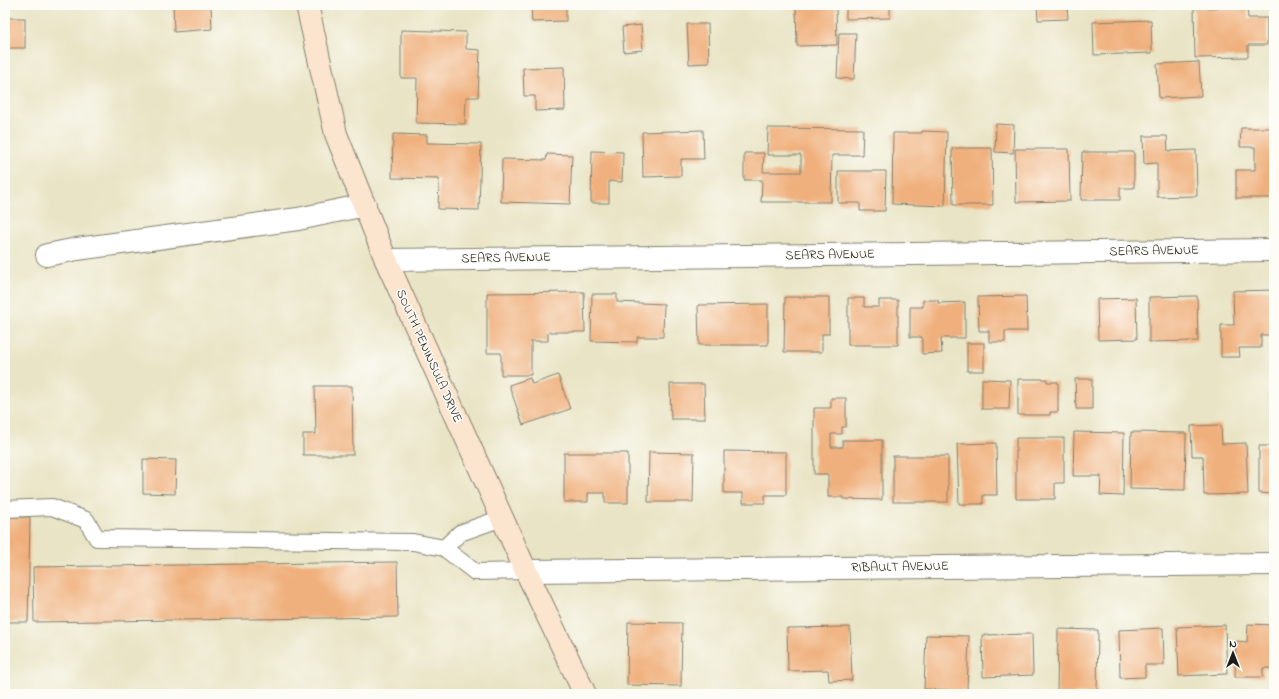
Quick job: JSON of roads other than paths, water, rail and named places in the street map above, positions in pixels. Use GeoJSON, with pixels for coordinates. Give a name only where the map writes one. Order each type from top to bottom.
{"type":"FeatureCollection","features":[{"type":"Feature","properties":{"kind":"main road","name":"SOUTH PENINSULA DRIVE"},"geometry":{"type":"LineString","coordinates":[[307,5],[336,134],[386,260],[526,572],[585,694]]}},
{"type":"Feature","properties":{"kind":"street"},"geometry":{"type":"LineString","coordinates":[[47,255],[298,219],[365,205]]}},
{"type":"Feature","properties":{"kind":"street","name":"SEARS AVENUE"},"geometry":{"type":"LineString","coordinates":[[386,260],[1274,250]]}},
{"type":"Feature","properties":{"kind":"street","name":"RIBAULT AVENUE"},"geometry":{"type":"LineString","coordinates":[[526,572],[1274,564]]}},
{"type":"Feature","properties":{"kind":"lane"},"geometry":{"type":"LineString","coordinates":[[5,509],[52,507],[86,520],[97,538],[413,542],[444,548],[475,572],[526,572]]}},
{"type":"Feature","properties":{"kind":"lane"},"geometry":{"type":"LineString","coordinates":[[444,548],[460,533],[502,518]]}}]}
